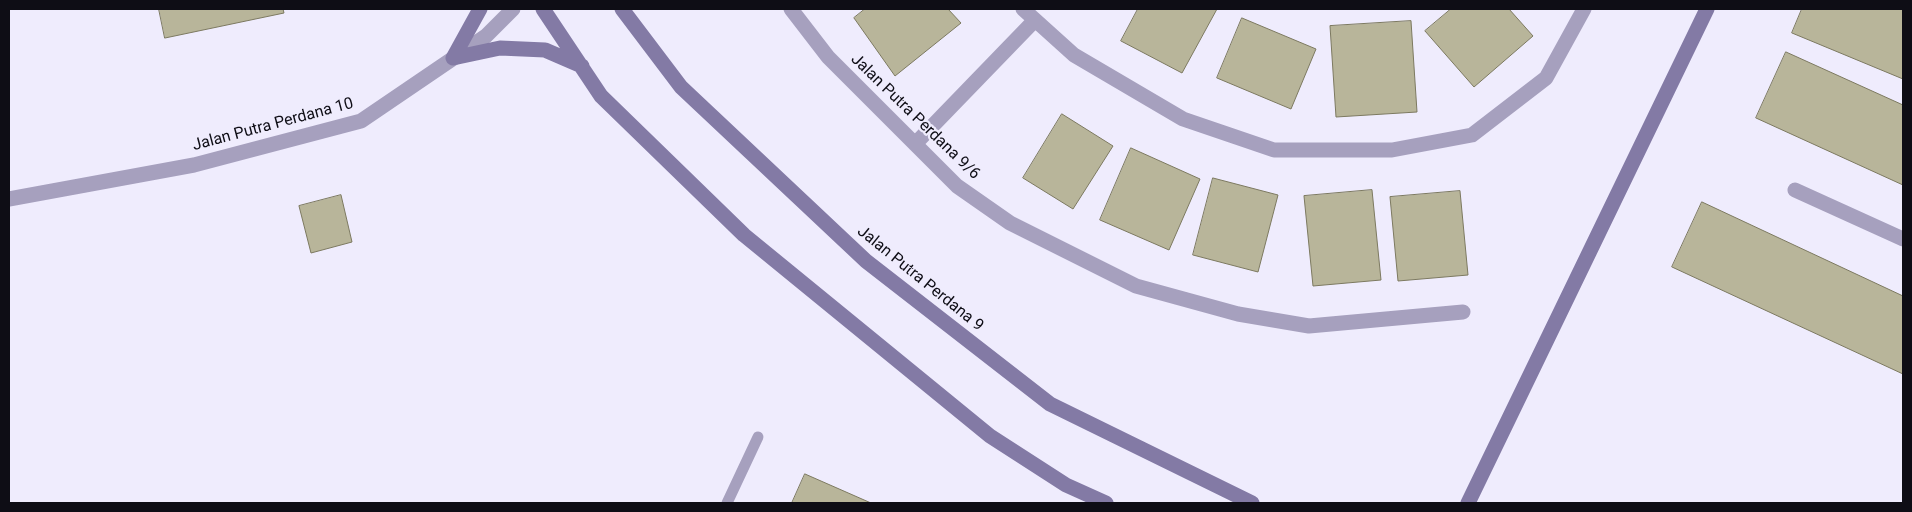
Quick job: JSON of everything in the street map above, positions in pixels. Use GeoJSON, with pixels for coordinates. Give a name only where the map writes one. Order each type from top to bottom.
{"type":"FeatureCollection","features":[{"type":"Feature","properties":{"kind":"street"},"geometry":{"type":"LineString","coordinates":[[453,58],[480,9]]}},
{"type":"Feature","properties":{"kind":"street","name":"Jalan Putra Perdana 10"},"geometry":{"type":"LineString","coordinates":[[9,199],[194,165],[361,121],[486,36],[513,9]]}},
{"type":"Feature","properties":{"kind":"street"},"geometry":{"type":"LineString","coordinates":[[542,9],[602,96],[744,235],[990,436],[1066,485],[1106,503]]}},
{"type":"Feature","properties":{"kind":"street","name":"Jalan Putra Perdana 9"},"geometry":{"type":"LineString","coordinates":[[622,9],[682,87],[866,260],[1050,404],[1252,503]]}},
{"type":"Feature","properties":{"kind":"street","name":"Jalan Putra Perdana 9/6"},"geometry":{"type":"LineString","coordinates":[[791,9],[828,57],[956,186],[1010,223],[1136,286],[1238,314],[1309,326],[1463,312]]}},
{"type":"Feature","properties":{"kind":"street"},"geometry":{"type":"LineString","coordinates":[[1023,9],[1074,55],[1183,118],[1274,150],[1392,150],[1472,135],[1546,78],[1584,9]]}},
{"type":"Feature","properties":{"kind":"street"},"geometry":{"type":"LineString","coordinates":[[1468,503],[1707,9]]}},
{"type":"Feature","properties":{"kind":"street"},"geometry":{"type":"LineString","coordinates":[[915,144],[1035,20]]}},
{"type":"Feature","properties":{"kind":"street"},"geometry":{"type":"LineString","coordinates":[[453,58],[500,48],[545,50],[582,66]]}},
{"type":"Feature","properties":{"kind":"street"},"geometry":{"type":"LineString","coordinates":[[1795,190],[1903,239]]}},
{"type":"Feature","properties":{"kind":"lane"},"geometry":{"type":"LineString","coordinates":[[727,503],[758,437]]}},
{"type":"Feature","properties":{"kind":"building"},"geometry":{"type":"Polygon","coordinates":[[[159,9],[283,9],[284,13],[165,38],[159,9]]]}},
{"type":"Feature","properties":{"kind":"building"},"geometry":{"type":"Polygon","coordinates":[[[865,9],[948,9],[961,23],[895,76],[854,18],[865,9]]]}},
{"type":"Feature","properties":{"kind":"building"},"geometry":{"type":"Polygon","coordinates":[[[1138,9],[1217,9],[1182,73],[1121,41],[1138,9]]]}},
{"type":"Feature","properties":{"kind":"building"},"geometry":{"type":"Polygon","coordinates":[[[1451,9],[1509,9],[1533,36],[1474,87],[1425,31],[1451,9]]]}},
{"type":"Feature","properties":{"kind":"building"},"geometry":{"type":"Polygon","coordinates":[[[1802,9],[1903,9],[1903,79],[1792,33],[1802,9]]]}},
{"type":"Feature","properties":{"kind":"building"},"geometry":{"type":"Polygon","coordinates":[[[1242,18],[1316,49],[1291,109],[1217,78],[1242,18]]]}},
{"type":"Feature","properties":{"kind":"building"},"geometry":{"type":"Polygon","coordinates":[[[1411,21],[1417,112],[1336,117],[1330,26],[1411,21]]]}},
{"type":"Feature","properties":{"kind":"building"},"geometry":{"type":"Polygon","coordinates":[[[1786,52],[1903,105],[1903,185],[1756,118],[1786,52]]]}},
{"type":"Feature","properties":{"kind":"building"},"geometry":{"type":"Polygon","coordinates":[[[1062,114],[1113,146],[1073,209],[1023,178],[1062,114]]]}},
{"type":"Feature","properties":{"kind":"building"},"geometry":{"type":"Polygon","coordinates":[[[1131,148],[1200,179],[1169,250],[1100,220],[1131,148]]]}},
{"type":"Feature","properties":{"kind":"building"},"geometry":{"type":"Polygon","coordinates":[[[1213,178],[1278,195],[1258,272],[1193,255],[1213,178]]]}},
{"type":"Feature","properties":{"kind":"building"},"geometry":{"type":"Polygon","coordinates":[[[1372,190],[1381,280],[1313,286],[1304,196],[1372,190]]]}},
{"type":"Feature","properties":{"kind":"building"},"geometry":{"type":"Polygon","coordinates":[[[1460,191],[1468,275],[1398,281],[1390,197],[1460,191]]]}},
{"type":"Feature","properties":{"kind":"building"},"geometry":{"type":"Polygon","coordinates":[[[341,195],[352,242],[311,253],[299,206],[341,195]]]}},
{"type":"Feature","properties":{"kind":"building"},"geometry":{"type":"Polygon","coordinates":[[[1702,202],[1903,296],[1903,374],[1672,267],[1702,202]]]}},
{"type":"Feature","properties":{"kind":"building"},"geometry":{"type":"Polygon","coordinates":[[[805,474],[871,503],[792,503],[805,474]]]}}]}
